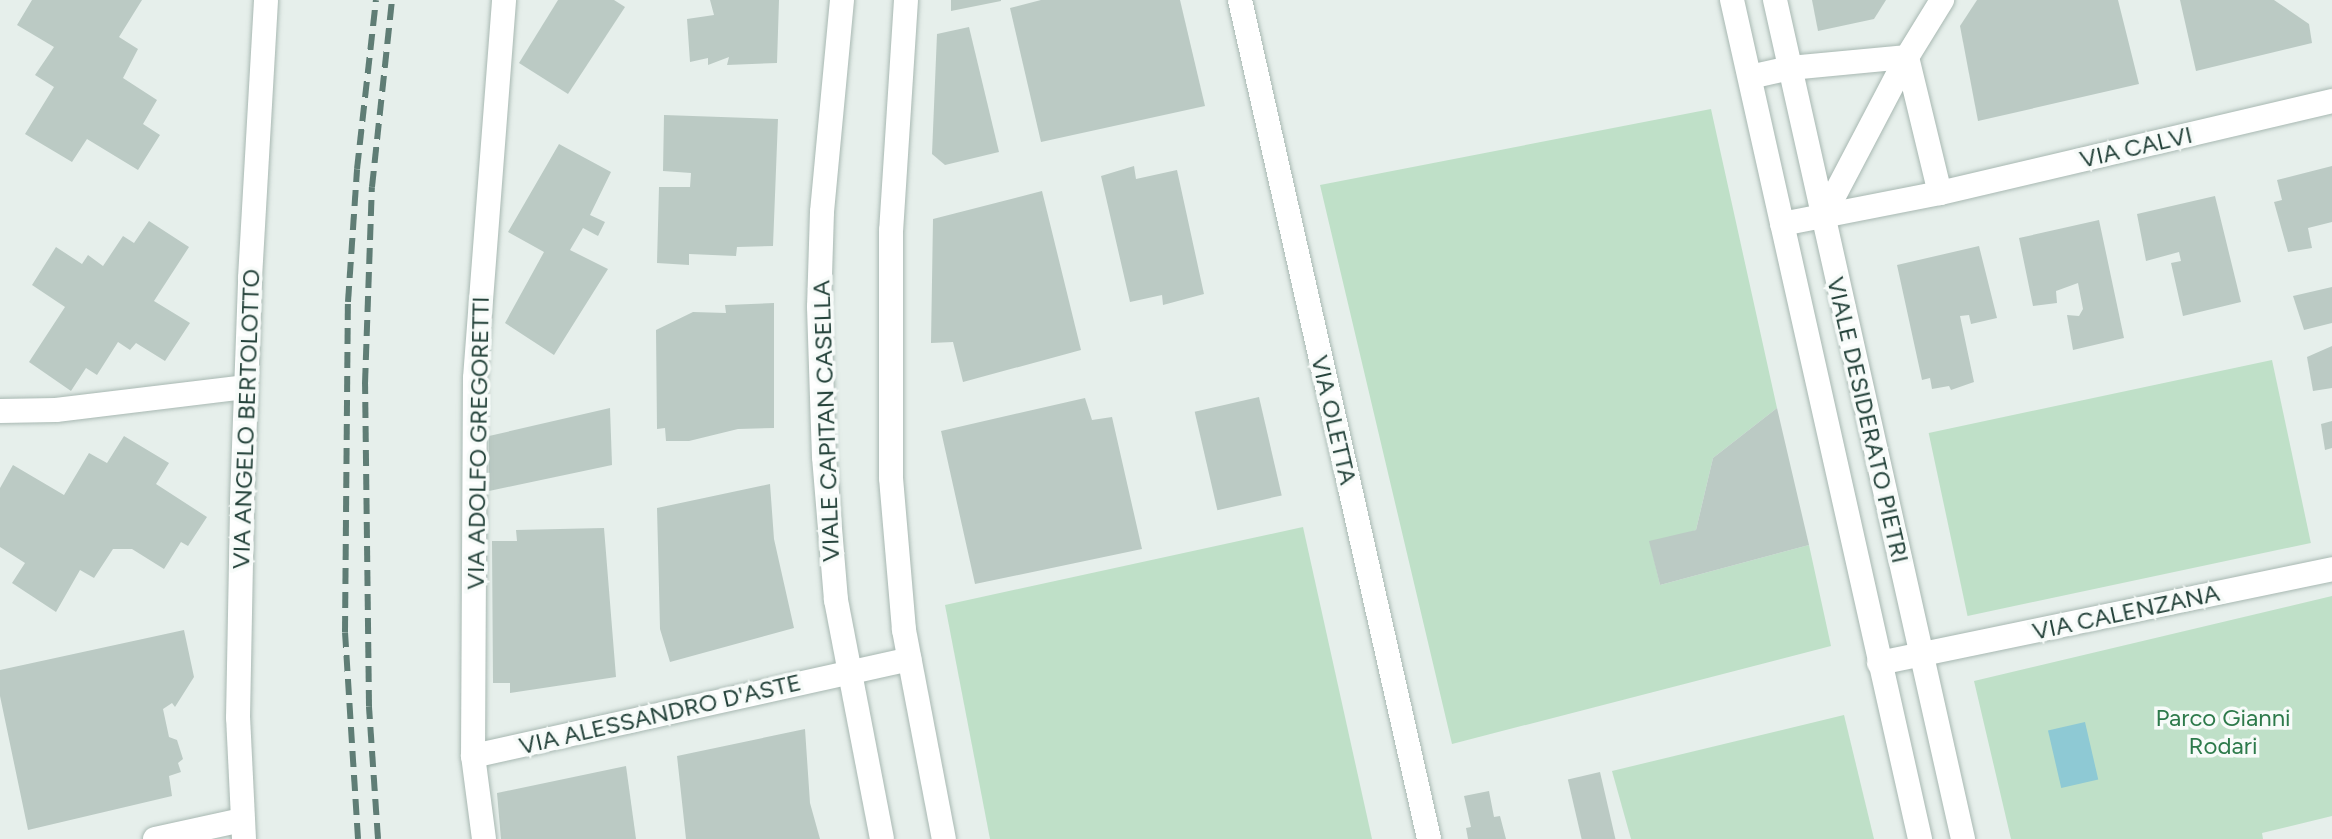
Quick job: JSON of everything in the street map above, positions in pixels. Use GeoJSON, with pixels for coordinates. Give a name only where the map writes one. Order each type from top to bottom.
{"type":"FeatureCollection","features":[{"type":"Feature","properties":{"kind":"street","name":"VIA ANGELO BERTOLOTTO"},"geometry":{"type":"LineString","coordinates":[[243,829],[238,718],[245,387],[266,0]]}},
{"type":"Feature","properties":{"kind":"street","name":"VIA ADOLFO GREGORETTI"},"geometry":{"type":"LineString","coordinates":[[484,839],[473,756],[475,378],[504,0]]}},
{"type":"Feature","properties":{"kind":"street","name":"VIALE CAPITAN CASELLA"},"geometry":{"type":"LineString","coordinates":[[842,0],[825,155],[819,307],[832,564],[848,672],[882,839]]}},
{"type":"Feature","properties":{"kind":"street"},"geometry":{"type":"LineString","coordinates":[[906,0],[892,180],[889,386],[896,556],[909,659],[944,839]]}},
{"type":"Feature","properties":{"kind":"street","name":"VIA OLETTA"},"geometry":{"type":"LineString","coordinates":[[1240,0],[1429,839]]}},
{"type":"Feature","properties":{"kind":"street","name":"VIALE DESIDERATO PIETRI"},"geometry":{"type":"LineString","coordinates":[[1732,0],[1920,839]]}},
{"type":"Feature","properties":{"kind":"street","name":"VIALE DESIDERATO PIETRI"},"geometry":{"type":"LineString","coordinates":[[1775,0],[1963,839]]}},
{"type":"Feature","properties":{"kind":"street"},"geometry":{"type":"LineString","coordinates":[[1782,224],[1823,217],[1907,57],[1942,0]]}},
{"type":"Feature","properties":{"kind":"street"},"geometry":{"type":"LineString","coordinates":[[1750,77],[1790,68],[1907,57]]}},
{"type":"Feature","properties":{"kind":"street"},"geometry":{"type":"LineString","coordinates":[[1907,57],[1940,193]]}},
{"type":"Feature","properties":{"kind":"street","name":"VIA CALVI"},"geometry":{"type":"LineString","coordinates":[[1823,217],[1940,193],[2332,101]]}},
{"type":"Feature","properties":{"kind":"street"},"geometry":{"type":"LineString","coordinates":[[0,411],[56,410],[245,387]]}},
{"type":"Feature","properties":{"kind":"street","name":"VIA CALENZANA"},"geometry":{"type":"LineString","coordinates":[[1879,663],[2332,569]]}},
{"type":"Feature","properties":{"kind":"street","name":"VIA ALESSANDRO D'ASTE"},"geometry":{"type":"LineString","coordinates":[[473,756],[909,659]]}},
{"type":"Feature","properties":{"kind":"street"},"geometry":{"type":"LineString","coordinates":[[155,839],[243,829]]}},
{"type":"Feature","properties":{"kind":"green space"},"geometry":{"type":"Polygon","coordinates":[[[1711,109],[1777,408],[1713,458],[1696,530],[1651,546],[1660,585],[1809,545],[1831,646],[1452,744],[1320,185],[1711,109]]]}},
{"type":"Feature","properties":{"kind":"green space"},"geometry":{"type":"Polygon","coordinates":[[[2272,360],[2311,543],[1968,616],[1929,433],[2272,360]]]}},
{"type":"Feature","properties":{"kind":"green space"},"geometry":{"type":"Polygon","coordinates":[[[1303,527],[1372,839],[990,839],[945,605],[1303,527]]]}},
{"type":"Feature","properties":{"kind":"green space","name":"Parco Gianni Rodari"},"geometry":{"type":"Polygon","coordinates":[[[2332,596],[2332,816],[2262,833],[2263,839],[2011,839],[1974,681],[2332,596]]]}},
{"type":"Feature","properties":{"kind":"green space"},"geometry":{"type":"Polygon","coordinates":[[[1844,715],[1874,839],[1631,839],[1612,771],[1844,715]]]}},
{"type":"Feature","properties":{"kind":"water"},"geometry":{"type":"Polygon","coordinates":[[[2085,722],[2098,779],[2061,788],[2048,731],[2085,722]]]}},
{"type":"Feature","properties":{"kind":"building"},"geometry":{"type":"Polygon","coordinates":[[[32,0],[142,0],[119,37],[138,49],[123,78],[157,100],[143,124],[160,135],[138,170],[87,139],[72,162],[25,134],[54,87],[35,75],[54,47],[17,25],[32,0]]]}},
{"type":"Feature","properties":{"kind":"building"},"geometry":{"type":"Polygon","coordinates":[[[558,0],[614,0],[625,7],[568,94],[519,63],[558,0]]]}},
{"type":"Feature","properties":{"kind":"building"},"geometry":{"type":"Polygon","coordinates":[[[710,0],[779,0],[777,63],[727,65],[729,57],[708,65],[708,58],[690,62],[687,19],[714,15],[710,0]]]}},
{"type":"Feature","properties":{"kind":"building"},"geometry":{"type":"Polygon","coordinates":[[[951,0],[1001,0],[1001,1],[951,11],[951,0]]]}},
{"type":"Feature","properties":{"kind":"building"},"geometry":{"type":"Polygon","coordinates":[[[1041,0],[1180,0],[1205,106],[1041,142],[1010,8],[1041,0]]]}},
{"type":"Feature","properties":{"kind":"building"},"geometry":{"type":"Polygon","coordinates":[[[1812,0],[1886,0],[1874,19],[1818,31],[1812,0]]]}},
{"type":"Feature","properties":{"kind":"building"},"geometry":{"type":"Polygon","coordinates":[[[1977,0],[2118,0],[2139,84],[1978,121],[1960,26],[1977,0]]]}},
{"type":"Feature","properties":{"kind":"building"},"geometry":{"type":"Polygon","coordinates":[[[2180,0],[2274,0],[2309,24],[2312,43],[2196,71],[2180,0]]]}},
{"type":"Feature","properties":{"kind":"building"},"geometry":{"type":"Polygon","coordinates":[[[969,27],[999,152],[945,165],[932,154],[937,34],[969,27]]]}},
{"type":"Feature","properties":{"kind":"building"},"geometry":{"type":"Polygon","coordinates":[[[664,115],[778,119],[773,246],[737,247],[736,256],[689,254],[689,265],[657,263],[659,187],[690,187],[691,173],[663,171],[664,115]]]}},
{"type":"Feature","properties":{"kind":"building"},"geometry":{"type":"Polygon","coordinates":[[[559,144],[611,172],[590,215],[605,222],[598,236],[583,228],[570,250],[608,269],[554,355],[505,323],[544,252],[508,232],[559,144]]]}},
{"type":"Feature","properties":{"kind":"building"},"geometry":{"type":"Polygon","coordinates":[[[1134,166],[1136,179],[1177,170],[1204,294],[1163,305],[1162,295],[1130,302],[1101,176],[1134,166]]]}},
{"type":"Feature","properties":{"kind":"building"},"geometry":{"type":"Polygon","coordinates":[[[2332,166],[2332,222],[2308,228],[2312,248],[2288,252],[2274,202],[2282,200],[2277,180],[2332,166]]]}},
{"type":"Feature","properties":{"kind":"building"},"geometry":{"type":"Polygon","coordinates":[[[1042,191],[1081,350],[963,382],[953,342],[931,343],[933,219],[1042,191]]]}},
{"type":"Feature","properties":{"kind":"building"},"geometry":{"type":"Polygon","coordinates":[[[2215,196],[2241,302],[2183,316],[2171,263],[2181,261],[2179,252],[2146,261],[2137,214],[2215,196]]]}},
{"type":"Feature","properties":{"kind":"building"},"geometry":{"type":"Polygon","coordinates":[[[2099,220],[2124,338],[2073,350],[2067,315],[2079,316],[2083,309],[2078,283],[2056,291],[2057,303],[2033,306],[2019,238],[2099,220]]]}},
{"type":"Feature","properties":{"kind":"building"},"geometry":{"type":"Polygon","coordinates":[[[149,221],[189,247],[154,301],[190,323],[165,361],[136,343],[130,350],[118,342],[97,375],[86,368],[71,391],[29,362],[65,307],[32,285],[56,247],[82,264],[88,255],[103,266],[123,236],[134,243],[149,221]]]}},
{"type":"Feature","properties":{"kind":"building"},"geometry":{"type":"Polygon","coordinates":[[[1979,246],[1997,318],[1971,324],[1969,315],[1960,316],[1974,382],[1951,390],[1949,386],[1932,389],[1930,378],[1922,380],[1897,265],[1979,246]]]}},
{"type":"Feature","properties":{"kind":"building"},"geometry":{"type":"Polygon","coordinates":[[[2332,287],[2332,323],[2304,330],[2293,296],[2332,287]]]}},
{"type":"Feature","properties":{"kind":"building"},"geometry":{"type":"Polygon","coordinates":[[[774,303],[774,428],[738,429],[689,441],[666,441],[665,428],[657,429],[656,330],[693,312],[726,313],[725,305],[774,303]]]}},
{"type":"Feature","properties":{"kind":"building"},"geometry":{"type":"Polygon","coordinates":[[[2332,346],[2332,388],[2313,391],[2307,357],[2332,346]]]}},
{"type":"Feature","properties":{"kind":"building"},"geometry":{"type":"Polygon","coordinates":[[[1259,397],[1282,495],[1217,510],[1195,412],[1259,397]]]}},
{"type":"Feature","properties":{"kind":"building"},"geometry":{"type":"Polygon","coordinates":[[[1085,398],[1092,420],[1112,417],[1142,549],[975,584],[941,431],[1085,398]]]}},
{"type":"Feature","properties":{"kind":"building"},"geometry":{"type":"Polygon","coordinates":[[[610,408],[612,465],[489,491],[489,436],[610,408]]]}},
{"type":"Feature","properties":{"kind":"building"},"geometry":{"type":"Polygon","coordinates":[[[1777,408],[1809,545],[1660,585],[1649,541],[1696,530],[1713,458],[1777,408]]]}},
{"type":"Feature","properties":{"kind":"building"},"geometry":{"type":"Polygon","coordinates":[[[2332,421],[2332,448],[2325,450],[2321,424],[2332,421]]]}},
{"type":"Feature","properties":{"kind":"building"},"geometry":{"type":"Polygon","coordinates":[[[124,436],[169,463],[156,484],[207,517],[188,546],[181,542],[164,569],[132,549],[113,549],[94,578],[80,570],[56,612],[12,583],[25,563],[0,547],[0,488],[13,465],[64,495],[89,453],[107,463],[124,436]]]}},
{"type":"Feature","properties":{"kind":"building"},"geometry":{"type":"Polygon","coordinates":[[[770,484],[774,539],[794,628],[670,662],[660,629],[657,508],[770,484]]]}},
{"type":"Feature","properties":{"kind":"building"},"geometry":{"type":"Polygon","coordinates":[[[604,528],[616,677],[510,693],[510,683],[493,683],[492,541],[517,541],[516,530],[604,528]]]}},
{"type":"Feature","properties":{"kind":"building"},"geometry":{"type":"Polygon","coordinates":[[[184,630],[194,677],[175,707],[172,703],[163,709],[169,737],[177,740],[183,759],[178,763],[181,772],[169,776],[172,796],[28,830],[0,696],[0,670],[184,630]]]}},
{"type":"Feature","properties":{"kind":"building"},"geometry":{"type":"Polygon","coordinates":[[[805,729],[810,803],[820,839],[686,839],[677,756],[805,729]]]}},
{"type":"Feature","properties":{"kind":"building"},"geometry":{"type":"Polygon","coordinates":[[[626,766],[636,839],[501,839],[497,793],[626,766]]]}},
{"type":"Feature","properties":{"kind":"building"},"geometry":{"type":"Polygon","coordinates":[[[1600,772],[1615,839],[1582,839],[1568,779],[1600,772]]]}},
{"type":"Feature","properties":{"kind":"building"},"geometry":{"type":"Polygon","coordinates":[[[1489,791],[1494,817],[1500,816],[1506,839],[1468,839],[1466,828],[1471,827],[1464,796],[1489,791]]]}},
{"type":"Feature","properties":{"kind":"railway"},"geometry":{"type":"LineString","coordinates":[[358,839],[345,632],[348,302],[357,169],[376,0]]}},
{"type":"Feature","properties":{"kind":"railway"},"geometry":{"type":"LineString","coordinates":[[378,839],[369,706],[365,384],[372,187],[392,0]]}}]}
